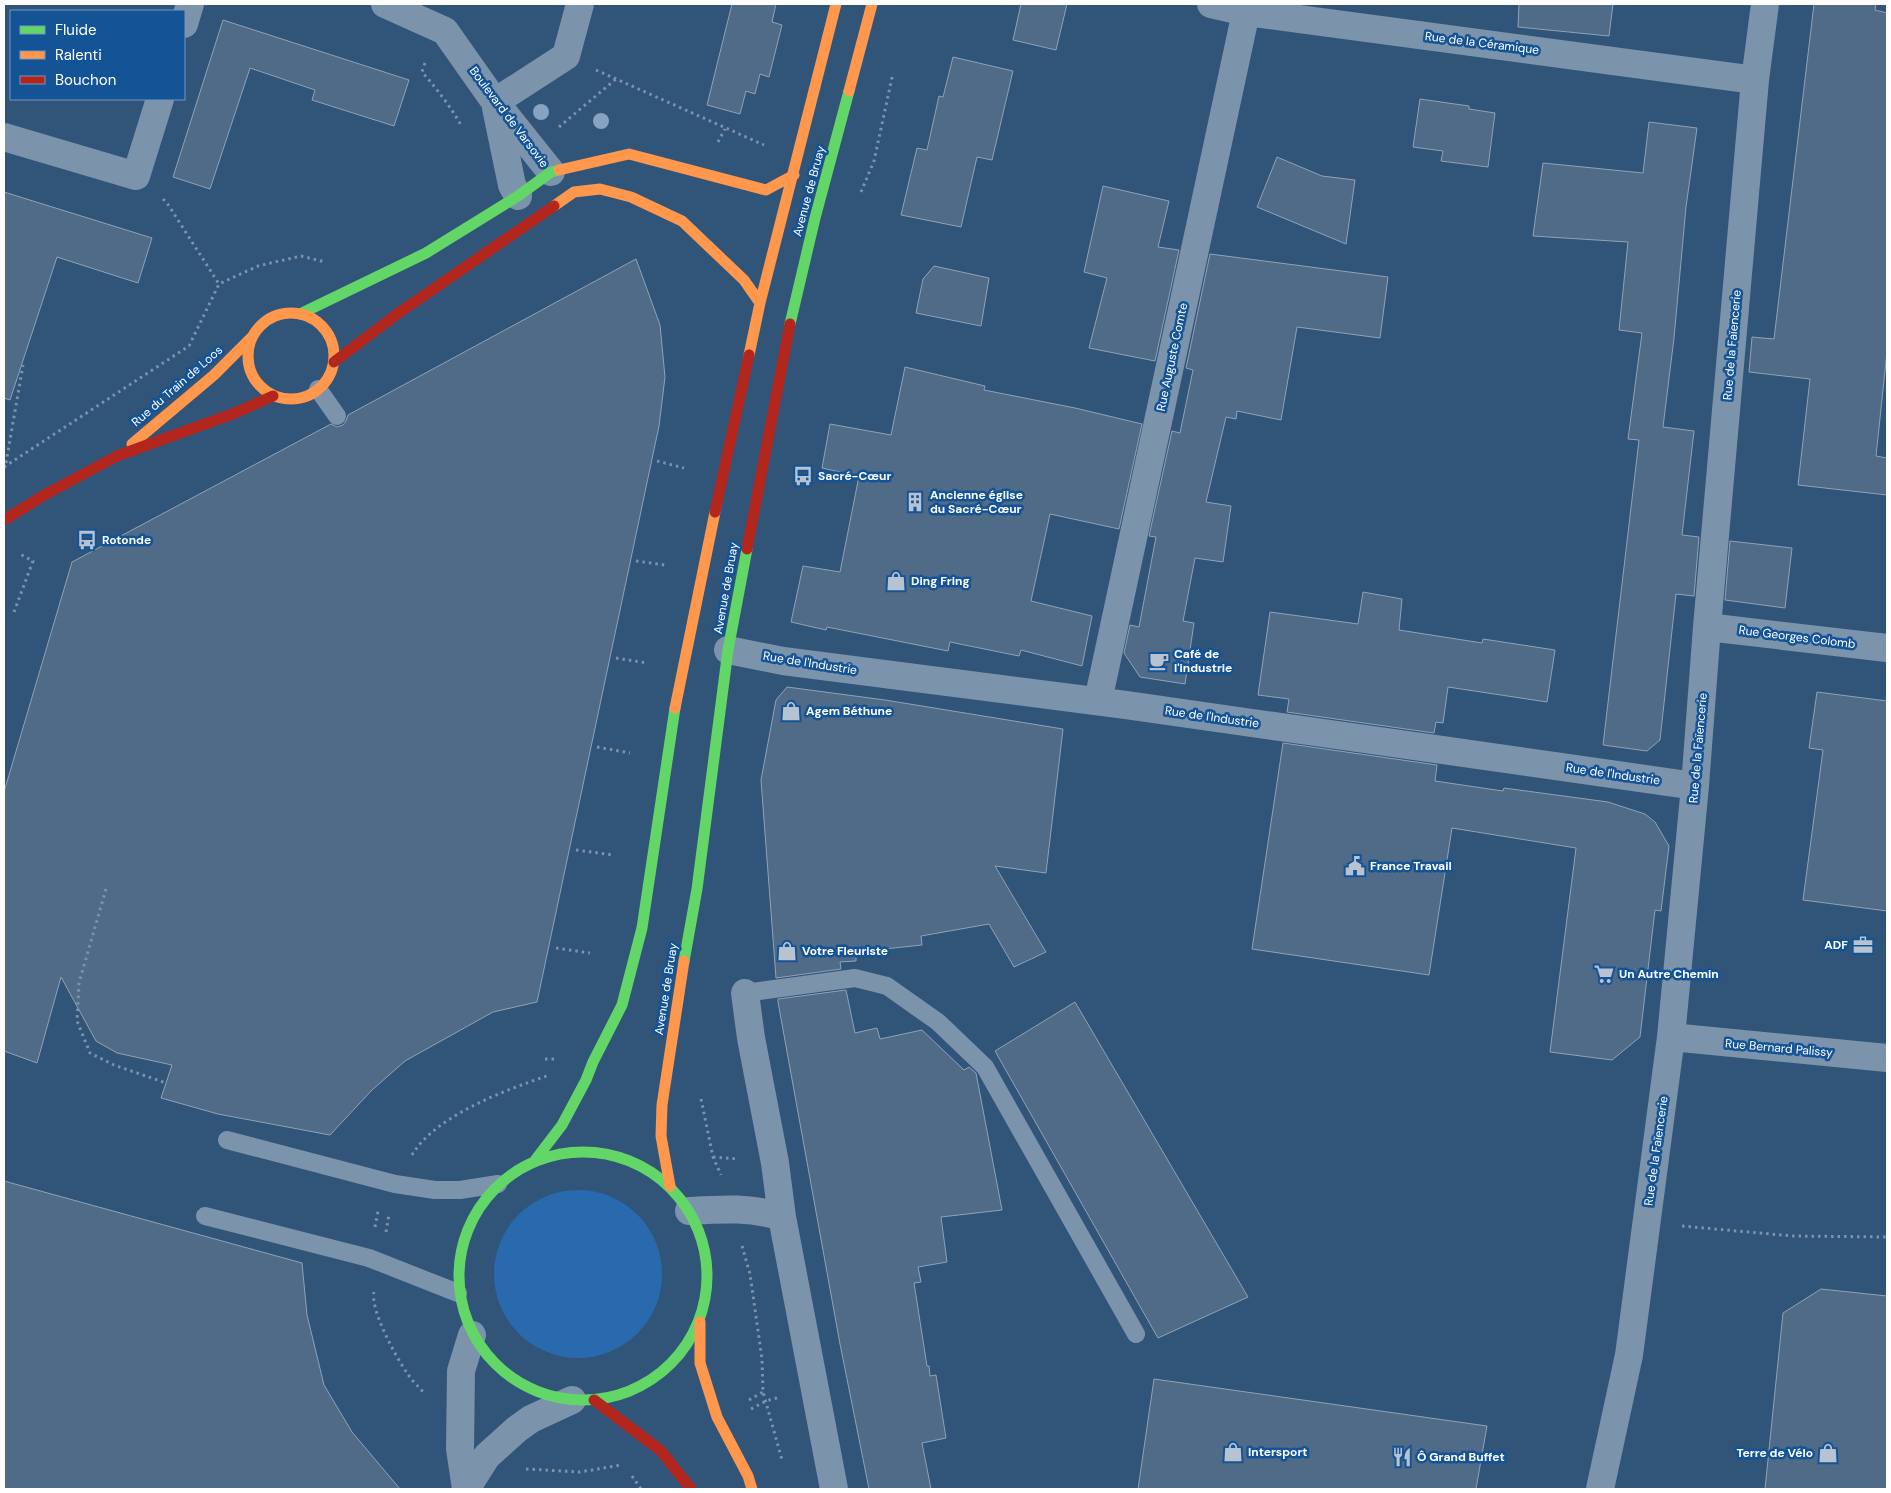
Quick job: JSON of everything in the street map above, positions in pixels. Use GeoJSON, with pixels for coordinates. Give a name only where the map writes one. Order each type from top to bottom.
{"type":"FeatureCollection","features":[{"type":"Feature","properties":{"kind":"main road","name":"Avenue de Bruay"},"geometry":{"type":"LineString","coordinates":[[536,1159],[562,1125],[622,1005],[642,928],[673,718],[685,654],[760,303],[836,4]]}},
{"type":"Feature","properties":{"kind":"main road","name":"Avenue de Bruay"},"geometry":{"type":"LineString","coordinates":[[670,1186],[662,1136],[662,1104],[697,889],[728,650],[792,314],[815,218],[872,4]]}},
{"type":"Feature","properties":{"kind":"main road","name":"Boulevard de Varsovie"},"geometry":{"type":"LineString","coordinates":[[551,172],[629,154],[766,190],[794,175]]}},
{"type":"Feature","properties":{"kind":"main road"},"geometry":{"type":"LineString","coordinates":[[300,314],[426,253],[518,196],[551,172]]}},
{"type":"Feature","properties":{"kind":"main road"},"geometry":{"type":"LineString","coordinates":[[334,362],[397,314],[574,192],[600,189],[631,196],[682,221],[744,280],[760,303]]}},
{"type":"Feature","properties":{"kind":"main road"},"geometry":{"type":"LineString","coordinates":[[286,314],[300,314],[315,320],[326,331],[333,346],[334,362],[329,377],[318,390],[304,398],[288,399],[273,396],[258,385],[250,370],[248,353],[253,336],[261,325],[273,317],[286,314]]}},
{"type":"Feature","properties":{"kind":"main road","name":"Rue du Train de Loos"},"geometry":{"type":"LineString","coordinates":[[117,456],[214,375],[253,336]]}},
{"type":"Feature","properties":{"kind":"main road","name":"Rue du Train de Loos"},"geometry":{"type":"LineString","coordinates":[[4,520],[46,494],[117,456],[236,413],[273,396]]}},
{"type":"Feature","properties":{"kind":"main road"},"geometry":{"type":"LineString","coordinates":[[700,1317],[684,1348],[659,1374],[628,1392],[583,1400],[531,1390],[497,1367],[472,1335],[458,1293],[460,1253],[473,1215],[498,1184],[536,1159],[571,1151],[607,1153],[641,1166],[670,1186],[690,1211],[701,1236],[706,1263],[706,1290],[700,1317],[700,1364],[721,1425],[748,1476],[752,1489]]}},
{"type":"Feature","properties":{"kind":"main road"},"geometry":{"type":"LineString","coordinates":[[583,1400],[661,1451],[691,1489]]}},
{"type":"Feature","properties":{"kind":"street"},"geometry":{"type":"LineString","coordinates":[[185,21],[190,4]]}},
{"type":"Feature","properties":{"kind":"street","name":"Boulevard de Varsovie"},"geometry":{"type":"LineString","coordinates":[[385,4],[445,31],[495,102],[551,172]]}},
{"type":"Feature","properties":{"kind":"street"},"geometry":{"type":"LineString","coordinates":[[518,196],[512,185],[495,102],[566,56],[580,4]]}},
{"type":"Feature","properties":{"kind":"street","name":"Rue de la Céramique"},"geometry":{"type":"LineString","coordinates":[[1210,4],[1246,12],[1755,80]]}},
{"type":"Feature","properties":{"kind":"street","name":"Rue de la Faïencerie"},"geometry":{"type":"LineString","coordinates":[[1600,1489],[1629,1355],[1671,1037],[1695,786],[1707,626],[1755,80],[1765,4]]}},
{"type":"Feature","properties":{"kind":"street","name":"Rue Auguste Comte"},"geometry":{"type":"LineString","coordinates":[[1098,701],[1246,12]]}},
{"type":"Feature","properties":{"kind":"street"},"geometry":{"type":"LineString","coordinates":[[4,137],[136,176],[160,100]]}},
{"type":"Feature","properties":{"kind":"street","name":"Rue Georges Colomb"},"geometry":{"type":"LineString","coordinates":[[1707,626],[1887,648]]}},
{"type":"Feature","properties":{"kind":"street","name":"Rue de l'Industrie"},"geometry":{"type":"LineString","coordinates":[[728,650],[783,661],[1098,701],[1695,786]]}},
{"type":"Feature","properties":{"kind":"street"},"geometry":{"type":"LineString","coordinates":[[745,993],[751,1038],[775,1163],[782,1217],[834,1489]]}},
{"type":"Feature","properties":{"kind":"street","name":"Rue Bernard Palissy"},"geometry":{"type":"LineString","coordinates":[[1671,1037],[1887,1058]]}},
{"type":"Feature","properties":{"kind":"street"},"geometry":{"type":"LineString","coordinates":[[690,1211],[732,1208],[764,1211],[782,1217]]}},
{"type":"Feature","properties":{"kind":"street"},"geometry":{"type":"LineString","coordinates":[[466,1489],[460,1449],[461,1372],[472,1335]]}},
{"type":"Feature","properties":{"kind":"street"},"geometry":{"type":"LineString","coordinates":[[466,1489],[487,1456],[517,1429],[531,1419],[583,1400]]}},
{"type":"Feature","properties":{"kind":"lane"},"geometry":{"type":"LineString","coordinates":[[318,390],[337,416]]}},
{"type":"Feature","properties":{"kind":"lane"},"geometry":{"type":"LineString","coordinates":[[745,993],[855,978],[887,986],[938,1022],[985,1067],[1136,1334]]}},
{"type":"Feature","properties":{"kind":"lane"},"geometry":{"type":"LineString","coordinates":[[227,1140],[389,1182],[435,1190],[460,1190],[498,1184]]}},
{"type":"Feature","properties":{"kind":"lane"},"geometry":{"type":"LineString","coordinates":[[204,1216],[374,1260],[458,1293]]}},
{"type":"Feature","properties":{"kind":"path"},"geometry":{"type":"LineString","coordinates":[[566,56],[725,129]]}},
{"type":"Feature","properties":{"kind":"path"},"geometry":{"type":"LineString","coordinates":[[874,161],[894,69]]}},
{"type":"Feature","properties":{"kind":"path"},"geometry":{"type":"LineString","coordinates":[[136,176],[167,203],[219,284]]}},
{"type":"Feature","properties":{"kind":"path"},"geometry":{"type":"LineString","coordinates":[[6,464],[23,365]]}},
{"type":"Feature","properties":{"kind":"path"},"geometry":{"type":"LineString","coordinates":[[656,461],[684,468]]}},
{"type":"Feature","properties":{"kind":"path"},"geometry":{"type":"LineString","coordinates":[[11,549],[33,561],[14,612]]}},
{"type":"Feature","properties":{"kind":"path"},"geometry":{"type":"LineString","coordinates":[[636,561],[666,565]]}},
{"type":"Feature","properties":{"kind":"path"},"geometry":{"type":"LineString","coordinates":[[616,658],[647,663]]}},
{"type":"Feature","properties":{"kind":"path"},"geometry":{"type":"LineString","coordinates":[[597,747],[630,753]]}},
{"type":"Feature","properties":{"kind":"path"},"geometry":{"type":"LineString","coordinates":[[576,850],[613,855]]}},
{"type":"Feature","properties":{"kind":"path"},"geometry":{"type":"LineString","coordinates":[[106,890],[78,983],[76,1021],[90,1053],[114,1065],[166,1084]]}},
{"type":"Feature","properties":{"kind":"path"},"geometry":{"type":"LineString","coordinates":[[556,948],[590,953]]}},
{"type":"Feature","properties":{"kind":"path"},"geometry":{"type":"LineString","coordinates":[[460,1433],[407,1374],[382,1327],[373,1298],[374,1260],[389,1182],[436,1128],[478,1104],[518,1086],[547,1076]]}},
{"type":"Feature","properties":{"kind":"path"},"geometry":{"type":"LineString","coordinates":[[701,1106],[713,1157],[732,1208],[750,1274],[762,1359],[763,1392],[783,1462]]}},
{"type":"Feature","properties":{"kind":"path"},"geometry":{"type":"LineString","coordinates":[[374,1260],[389,1182]]}},
{"type":"Feature","properties":{"kind":"path"},"geometry":{"type":"LineString","coordinates":[[1646,1223],[1793,1236],[1887,1237]]}},
{"type":"Feature","properties":{"kind":"path"},"geometry":{"type":"LineString","coordinates":[[721,1425],[766,1401],[814,1386]]}},
{"type":"Feature","properties":{"kind":"path"},"geometry":{"type":"LineString","coordinates":[[630,1473],[641,1489]]}},
{"type":"Feature","properties":{"kind":"shaded area"},"geometry":{"type":"Polygon","coordinates":[[[570,1190],[586,1190],[618,1200],[643,1221],[656,1242],[662,1274],[656,1306],[648,1321],[631,1339],[610,1352],[586,1358],[570,1358],[546,1352],[531,1344],[508,1321],[500,1306],[494,1282],[494,1266],[500,1242],[508,1227],[531,1204],[546,1196],[570,1190]]]}},
{"type":"Feature","properties":{"kind":"building"},"geometry":{"type":"Polygon","coordinates":[[[732,4],[776,4],[772,22],[782,25],[769,77],[760,74],[755,94],[746,91],[740,114],[707,105],[732,4]]]}},
{"type":"Feature","properties":{"kind":"building"},"geometry":{"type":"Polygon","coordinates":[[[1021,4],[1067,4],[1056,50],[1013,40],[1021,4]]]}},
{"type":"Feature","properties":{"kind":"building"},"geometry":{"type":"Polygon","coordinates":[[[1519,4],[1613,4],[1609,36],[1518,27],[1519,4]]]}},
{"type":"Feature","properties":{"kind":"building"},"geometry":{"type":"Polygon","coordinates":[[[1814,4],[1876,4],[1875,10],[1887,13],[1887,352],[1876,456],[1887,458],[1887,495],[1798,485],[1810,379],[1749,372],[1752,337],[1774,339],[1814,4]]]}},
{"type":"Feature","properties":{"kind":"building"},"geometry":{"type":"Polygon","coordinates":[[[223,20],[409,80],[394,126],[312,100],[315,90],[250,68],[210,189],[173,177],[223,20]]]}},
{"type":"Feature","properties":{"kind":"building"},"geometry":{"type":"Polygon","coordinates":[[[953,57],[1013,71],[992,160],[977,157],[961,227],[901,215],[917,148],[927,150],[939,96],[943,97],[953,57]]]}},
{"type":"Feature","properties":{"kind":"building"},"geometry":{"type":"Polygon","coordinates":[[[1420,99],[1469,106],[1469,109],[1495,113],[1488,167],[1441,161],[1443,151],[1413,147],[1420,99]]]}},
{"type":"Feature","properties":{"kind":"building"},"geometry":{"type":"Polygon","coordinates":[[[1649,122],[1697,128],[1686,207],[1674,338],[1663,427],[1694,431],[1682,535],[1699,537],[1694,596],[1676,594],[1660,740],[1647,751],[1603,745],[1639,440],[1628,439],[1642,333],[1619,330],[1628,242],[1533,236],[1543,163],[1643,173],[1649,122]]]}},
{"type":"Feature","properties":{"kind":"building"},"geometry":{"type":"Polygon","coordinates":[[[1277,157],[1322,176],[1355,180],[1346,244],[1257,207],[1277,157]]]}},
{"type":"Feature","properties":{"kind":"building"},"geometry":{"type":"Polygon","coordinates":[[[1103,186],[1169,201],[1158,247],[1179,250],[1155,361],[1089,348],[1107,278],[1084,272],[1103,186]]]}},
{"type":"Feature","properties":{"kind":"building"},"geometry":{"type":"Polygon","coordinates":[[[4,192],[152,238],[138,283],[57,257],[10,400],[4,398],[4,192]]]}},
{"type":"Feature","properties":{"kind":"building"},"geometry":{"type":"Polygon","coordinates":[[[1210,254],[1388,277],[1380,338],[1297,327],[1281,420],[1237,411],[1236,419],[1226,417],[1206,502],[1231,506],[1223,562],[1195,558],[1183,621],[1194,623],[1185,684],[1140,677],[1124,653],[1130,625],[1139,627],[1156,537],[1149,536],[1172,431],[1180,433],[1193,370],[1186,368],[1210,254]]]}},
{"type":"Feature","properties":{"kind":"building"},"geometry":{"type":"Polygon","coordinates":[[[636,259],[660,325],[665,377],[659,426],[537,1002],[493,1012],[405,1061],[372,1090],[330,1135],[218,1114],[161,1098],[172,1065],[117,1053],[96,1041],[61,977],[37,1063],[4,1051],[4,792],[72,562],[331,424],[337,427],[343,425],[348,415],[636,259]]]}},
{"type":"Feature","properties":{"kind":"building"},"geometry":{"type":"Polygon","coordinates":[[[934,266],[989,278],[981,326],[916,313],[923,279],[934,266]]]}},
{"type":"Feature","properties":{"kind":"building"},"geometry":{"type":"Polygon","coordinates":[[[905,367],[985,386],[984,390],[1075,408],[1142,424],[1119,529],[1050,514],[1031,601],[1092,616],[1082,666],[1021,650],[1019,656],[950,642],[948,651],[827,627],[826,630],[791,622],[803,566],[840,572],[859,476],[822,468],[830,424],[891,435],[905,367]]]}},
{"type":"Feature","properties":{"kind":"building"},"geometry":{"type":"Polygon","coordinates":[[[1730,541],[1792,548],[1785,608],[1725,600],[1730,541]]]}},
{"type":"Feature","properties":{"kind":"building"},"geometry":{"type":"Polygon","coordinates":[[[1363,592],[1402,599],[1399,630],[1482,643],[1483,639],[1555,650],[1547,702],[1448,687],[1443,723],[1436,722],[1434,733],[1287,712],[1289,699],[1258,695],[1270,612],[1358,624],[1363,592]]]}},
{"type":"Feature","properties":{"kind":"building"},"geometry":{"type":"Polygon","coordinates":[[[787,687],[885,700],[1063,729],[1046,873],[995,866],[1046,952],[1014,967],[989,924],[921,936],[922,945],[856,952],[856,961],[840,962],[841,969],[776,978],[761,780],[776,700],[787,687]]]}},
{"type":"Feature","properties":{"kind":"building"},"geometry":{"type":"Polygon","coordinates":[[[1817,692],[1887,701],[1887,911],[1803,900],[1823,750],[1809,748],[1817,692]]]}},
{"type":"Feature","properties":{"kind":"building"},"geometry":{"type":"Polygon","coordinates":[[[1283,743],[1437,765],[1435,781],[1503,791],[1504,788],[1608,802],[1645,814],[1655,822],[1669,846],[1661,911],[1655,910],[1640,1037],[1612,1060],[1550,1052],[1576,848],[1452,828],[1429,975],[1252,949],[1283,743]]]}},
{"type":"Feature","properties":{"kind":"building"},"geometry":{"type":"Polygon","coordinates":[[[846,990],[855,1033],[877,1028],[880,1039],[922,1030],[964,1070],[969,1067],[976,1073],[1002,1210],[941,1217],[947,1262],[918,1267],[921,1282],[914,1283],[927,1366],[929,1366],[930,1376],[936,1375],[946,1438],[922,1443],[931,1489],[869,1489],[840,1344],[778,1002],[778,999],[846,990]]]}},
{"type":"Feature","properties":{"kind":"building"},"geometry":{"type":"Polygon","coordinates":[[[1075,1002],[1248,1297],[1158,1338],[995,1051],[1075,1002]]]}},
{"type":"Feature","properties":{"kind":"building"},"geometry":{"type":"Polygon","coordinates":[[[4,1181],[302,1263],[307,1315],[324,1385],[352,1432],[400,1489],[4,1489],[4,1181]]]}},
{"type":"Feature","properties":{"kind":"building"},"geometry":{"type":"Polygon","coordinates":[[[1821,1289],[1887,1296],[1887,1489],[1765,1489],[1783,1313],[1821,1289]]]}},
{"type":"Feature","properties":{"kind":"building"},"geometry":{"type":"Polygon","coordinates":[[[1154,1379],[1487,1426],[1476,1489],[1138,1489],[1154,1379]]]}},
{"type":"Feature","properties":{"kind":"traffic: fast"},"geometry":{"type":"LineString","coordinates":[[790,324],[815,218],[849,91]]}},
{"type":"Feature","properties":{"kind":"traffic: fast"},"geometry":{"type":"LineString","coordinates":[[300,314],[426,253],[518,196],[551,172],[559,170]]}},
{"type":"Feature","properties":{"kind":"traffic: fast"},"geometry":{"type":"LineString","coordinates":[[684,961],[697,889],[728,650],[747,549]]}},
{"type":"Feature","properties":{"kind":"traffic: fast"},"geometry":{"type":"LineString","coordinates":[[536,1159],[562,1125],[622,1005],[642,928],[675,708]]}},
{"type":"Feature","properties":{"kind":"traffic: fast"},"geometry":{"type":"LineString","coordinates":[[583,1152],[607,1154],[630,1161],[652,1173],[671,1188],[686,1207],[698,1229],[705,1252],[707,1276],[705,1300],[698,1323],[686,1345],[671,1364],[652,1379],[630,1391],[607,1398],[583,1400],[559,1398],[536,1391],[514,1379],[495,1364],[480,1345],[468,1323],[461,1300],[459,1276],[461,1252],[468,1229],[480,1207],[495,1188],[514,1173],[536,1161],[559,1154],[583,1152]]}},
{"type":"Feature","properties":{"kind":"traffic: slow"},"geometry":{"type":"LineString","coordinates":[[749,355],[760,303],[836,4]]}},
{"type":"Feature","properties":{"kind":"traffic: slow"},"geometry":{"type":"LineString","coordinates":[[849,91],[872,4]]}},
{"type":"Feature","properties":{"kind":"traffic: slow"},"geometry":{"type":"LineString","coordinates":[[559,170],[629,154],[766,190],[794,175]]}},
{"type":"Feature","properties":{"kind":"traffic: slow"},"geometry":{"type":"LineString","coordinates":[[554,206],[574,192],[600,189],[631,197],[682,221],[744,280],[760,303]]}},
{"type":"Feature","properties":{"kind":"traffic: slow"},"geometry":{"type":"LineString","coordinates":[[291,313],[315,320],[327,332],[334,356],[327,380],[315,392],[291,399],[267,392],[255,380],[248,356],[255,332],[267,320],[291,313]]}},
{"type":"Feature","properties":{"kind":"traffic: slow"},"geometry":{"type":"LineString","coordinates":[[132,444],[214,375],[253,336]]}},
{"type":"Feature","properties":{"kind":"traffic: slow"},"geometry":{"type":"LineString","coordinates":[[675,708],[715,512]]}},
{"type":"Feature","properties":{"kind":"traffic: slow"},"geometry":{"type":"LineString","coordinates":[[670,1186],[661,1136],[662,1105],[684,961]]}},
{"type":"Feature","properties":{"kind":"traffic: slow"},"geometry":{"type":"LineString","coordinates":[[700,1322],[700,1363],[717,1417],[748,1476],[752,1489]]}},
{"type":"Feature","properties":{"kind":"traffic: jam"},"geometry":{"type":"LineString","coordinates":[[334,362],[397,314],[554,206]]}},
{"type":"Feature","properties":{"kind":"traffic: jam"},"geometry":{"type":"LineString","coordinates":[[747,549],[790,324]]}},
{"type":"Feature","properties":{"kind":"traffic: jam"},"geometry":{"type":"LineString","coordinates":[[715,512],[749,355]]}},
{"type":"Feature","properties":{"kind":"traffic: jam"},"geometry":{"type":"LineString","coordinates":[[4,520],[46,494],[117,456],[235,413],[273,396]]}},
{"type":"Feature","properties":{"kind":"traffic: jam"},"geometry":{"type":"LineString","coordinates":[[594,1400],[661,1451],[691,1489]]}},
{"type":"Feature","properties":{"kind":"place","name":"Sacré-Cœur"},"geometry":{"type":"Point","coordinates":[803,476]}},
{"type":"Feature","properties":{"kind":"place","name":"Ancienne église du Sacré-Cœur"},"geometry":{"type":"Point","coordinates":[915,502]}},
{"type":"Feature","properties":{"kind":"place","name":"Rotonde"},"geometry":{"type":"Point","coordinates":[87,540]}},
{"type":"Feature","properties":{"kind":"place","name":"Ding Fring"},"geometry":{"type":"Point","coordinates":[896,581]}},
{"type":"Feature","properties":{"kind":"place","name":"Café de l'industrie"},"geometry":{"type":"Point","coordinates":[1159,661]}},
{"type":"Feature","properties":{"kind":"place","name":"Agem Béthune"},"geometry":{"type":"Point","coordinates":[791,711]}},
{"type":"Feature","properties":{"kind":"place","name":"France Travail"},"geometry":{"type":"Point","coordinates":[1355,866]}},
{"type":"Feature","properties":{"kind":"place","name":"ADF"},"geometry":{"type":"Point","coordinates":[1863,945]}},
{"type":"Feature","properties":{"kind":"place","name":"Votre Fleuriste"},"geometry":{"type":"Point","coordinates":[787,951]}},
{"type":"Feature","properties":{"kind":"place","name":"Un Autre Chemin"},"geometry":{"type":"Point","coordinates":[1604,974]}},
{"type":"Feature","properties":{"kind":"place","name":"Intersport"},"geometry":{"type":"Point","coordinates":[1233,1452]}},
{"type":"Feature","properties":{"kind":"place","name":"Terre de Vélo"},"geometry":{"type":"Point","coordinates":[1828,1453]}},
{"type":"Feature","properties":{"kind":"place","name":"Ô Grand Buffet"},"geometry":{"type":"Point","coordinates":[1402,1457]}}]}
